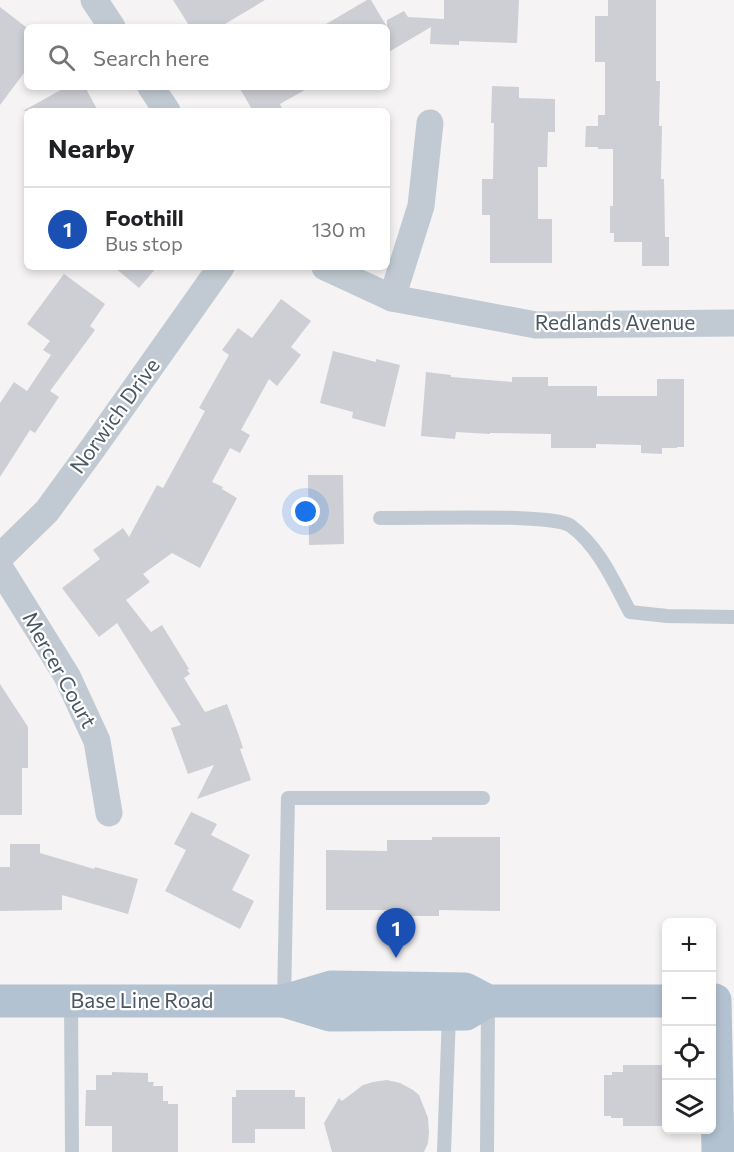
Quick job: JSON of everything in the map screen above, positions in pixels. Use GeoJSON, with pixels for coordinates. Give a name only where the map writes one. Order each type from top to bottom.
{"type":"FeatureCollection","features":[{"type":"Feature","properties":{"kind":"main road","name":"Base Line Road"},"geometry":{"type":"LineString","coordinates":[[0,1001],[284,1001],[331,987],[465,988],[488,1001],[662,1000]]}},
{"type":"Feature","properties":{"kind":"main road"},"geometry":{"type":"LineString","coordinates":[[718,1152],[720,1000]]}},
{"type":"Feature","properties":{"kind":"main road","name":"Base Line Road"},"geometry":{"type":"LineString","coordinates":[[284,1001],[330,1015],[466,1014],[488,1001]]}},
{"type":"Feature","properties":{"kind":"street"},"geometry":{"type":"LineString","coordinates":[[94,0],[110,24]]}},
{"type":"Feature","properties":{"kind":"street"},"geometry":{"type":"LineString","coordinates":[[153,90],[165,108]]}},
{"type":"Feature","properties":{"kind":"street"},"geometry":{"type":"LineString","coordinates":[[392,297],[421,206],[430,123]]}},
{"type":"Feature","properties":{"kind":"street","name":"Norwich Drive"},"geometry":{"type":"LineString","coordinates":[[0,557],[47,511],[219,270]]}},
{"type":"Feature","properties":{"kind":"street","name":"Redlands Avenue"},"geometry":{"type":"LineString","coordinates":[[332,270],[392,297],[536,325],[734,322]]}},
{"type":"Feature","properties":{"kind":"street","name":"Mercer Court"},"geometry":{"type":"LineString","coordinates":[[0,568],[67,676],[97,741],[109,813]]}},
{"type":"Feature","properties":{"kind":"lane"},"geometry":{"type":"LineString","coordinates":[[380,518],[479,517],[540,519],[568,524],[587,541],[607,568],[630,612],[667,616],[734,617]]}},
{"type":"Feature","properties":{"kind":"lane"},"geometry":{"type":"LineString","coordinates":[[284,1001],[288,798],[483,798]]}},
{"type":"Feature","properties":{"kind":"lane"},"geometry":{"type":"LineString","coordinates":[[71,1001],[72,1152]]}},
{"type":"Feature","properties":{"kind":"lane"},"geometry":{"type":"LineString","coordinates":[[487,1152],[488,1001]]}},
{"type":"Feature","properties":{"kind":"lane"},"geometry":{"type":"LineString","coordinates":[[444,1152],[449,1014]]}},
{"type":"Feature","properties":{"kind":"building"},"geometry":{"type":"Polygon","coordinates":[[[173,0],[265,0],[225,24],[188,24],[173,0]]]}},
{"type":"Feature","properties":{"kind":"building"},"geometry":{"type":"Polygon","coordinates":[[[367,0],[371,0],[385,24],[326,24],[367,0]]]}},
{"type":"Feature","properties":{"kind":"building"},"geometry":{"type":"Polygon","coordinates":[[[444,0],[519,0],[517,43],[459,41],[459,45],[430,44],[431,27],[390,51],[390,24],[387,24],[387,20],[404,11],[408,17],[444,19],[444,0]]]}},
{"type":"Feature","properties":{"kind":"building"},"geometry":{"type":"Polygon","coordinates":[[[608,0],[656,0],[656,81],[660,81],[661,179],[664,179],[665,237],[669,237],[669,266],[642,266],[642,242],[614,242],[614,233],[610,233],[610,206],[613,206],[613,149],[585,147],[586,126],[598,126],[598,115],[605,115],[605,62],[595,62],[595,16],[608,16],[608,0]]]}},
{"type":"Feature","properties":{"kind":"building"},"geometry":{"type":"Polygon","coordinates":[[[0,7],[24,26],[24,73],[0,105],[0,7]]]}},
{"type":"Feature","properties":{"kind":"building"},"geometry":{"type":"Polygon","coordinates":[[[492,86],[519,87],[519,98],[555,99],[555,132],[548,132],[547,167],[538,167],[538,219],[552,219],[552,263],[490,263],[490,215],[482,215],[482,179],[493,179],[492,86]]]}},
{"type":"Feature","properties":{"kind":"building"},"geometry":{"type":"Polygon","coordinates":[[[61,90],[87,90],[96,108],[28,108],[61,90]]]}},
{"type":"Feature","properties":{"kind":"building"},"geometry":{"type":"Polygon","coordinates":[[[241,90],[305,90],[280,104],[282,108],[251,108],[241,90]]]}},
{"type":"Feature","properties":{"kind":"building"},"geometry":{"type":"Polygon","coordinates":[[[118,270],[154,270],[139,288],[118,270]]]}},
{"type":"Feature","properties":{"kind":"building"},"geometry":{"type":"Polygon","coordinates":[[[64,274],[105,304],[90,326],[95,330],[50,391],[59,397],[35,433],[30,430],[0,477],[0,403],[14,382],[27,391],[51,355],[43,350],[50,341],[27,324],[64,274]]]}},
{"type":"Feature","properties":{"kind":"building"},"geometry":{"type":"Polygon","coordinates":[[[281,299],[311,321],[291,347],[301,355],[277,386],[269,379],[241,430],[250,435],[240,453],[230,448],[212,482],[237,498],[200,568],[172,553],[143,574],[150,582],[126,600],[151,632],[162,625],[189,669],[187,670],[190,674],[184,678],[205,712],[227,704],[238,733],[243,748],[240,749],[251,780],[197,799],[214,765],[188,774],[171,728],[181,725],[117,623],[99,637],[62,588],[100,559],[93,550],[123,528],[129,537],[157,485],[163,488],[205,411],[199,408],[229,355],[222,350],[238,328],[252,338],[281,299]]]}},
{"type":"Feature","properties":{"kind":"building"},"geometry":{"type":"Polygon","coordinates":[[[333,351],[376,362],[376,359],[400,365],[385,427],[352,418],[353,412],[320,403],[333,351]]]}},
{"type":"Feature","properties":{"kind":"building"},"geometry":{"type":"Polygon","coordinates":[[[426,372],[451,375],[451,377],[512,382],[512,377],[548,377],[548,386],[597,386],[597,396],[657,396],[657,379],[684,379],[684,447],[662,448],[662,454],[641,453],[641,445],[596,444],[596,448],[551,448],[551,434],[456,432],[455,439],[421,436],[426,372]]]}},
{"type":"Feature","properties":{"kind":"building"},"geometry":{"type":"Polygon","coordinates":[[[308,475],[343,475],[344,544],[309,545],[308,475]]]}},
{"type":"Feature","properties":{"kind":"building"},"geometry":{"type":"Polygon","coordinates":[[[0,684],[28,727],[28,768],[22,768],[22,815],[0,815],[0,684]]]}},
{"type":"Feature","properties":{"kind":"building"},"geometry":{"type":"Polygon","coordinates":[[[191,812],[217,824],[211,835],[250,855],[232,890],[254,901],[240,929],[165,891],[186,850],[174,844],[191,812]]]}},
{"type":"Feature","properties":{"kind":"building"},"geometry":{"type":"Polygon","coordinates":[[[432,837],[500,837],[500,911],[439,910],[439,916],[398,916],[398,910],[326,910],[326,850],[387,851],[387,840],[432,840],[432,837]]]}},
{"type":"Feature","properties":{"kind":"building"},"geometry":{"type":"Polygon","coordinates":[[[10,844],[40,844],[40,853],[138,879],[128,914],[62,895],[62,910],[0,911],[0,867],[10,867],[10,844]]]}},
{"type":"Feature","properties":{"kind":"building"},"geometry":{"type":"Polygon","coordinates":[[[623,1065],[662,1065],[662,1126],[623,1126],[623,1118],[604,1116],[604,1075],[623,1072],[623,1065]]]}},
{"type":"Feature","properties":{"kind":"building"},"geometry":{"type":"Polygon","coordinates":[[[112,1072],[148,1073],[148,1082],[154,1082],[153,1086],[163,1086],[163,1101],[168,1101],[168,1104],[178,1104],[178,1152],[112,1152],[112,1126],[85,1126],[86,1090],[96,1090],[96,1075],[112,1075],[112,1072]]]}},
{"type":"Feature","properties":{"kind":"building"},"geometry":{"type":"Polygon","coordinates":[[[387,1080],[400,1083],[419,1095],[428,1118],[428,1143],[424,1152],[332,1152],[324,1123],[339,1098],[342,1101],[363,1085],[387,1080]]]}},
{"type":"Feature","properties":{"kind":"building"},"geometry":{"type":"Polygon","coordinates":[[[236,1090],[295,1090],[295,1097],[305,1097],[305,1129],[255,1129],[255,1143],[232,1143],[232,1097],[236,1097],[236,1090]]]}},
{"type":"Feature","properties":{"kind":"place","name":"Foothill"},"geometry":{"type":"Point","coordinates":[396,958]}}]}
